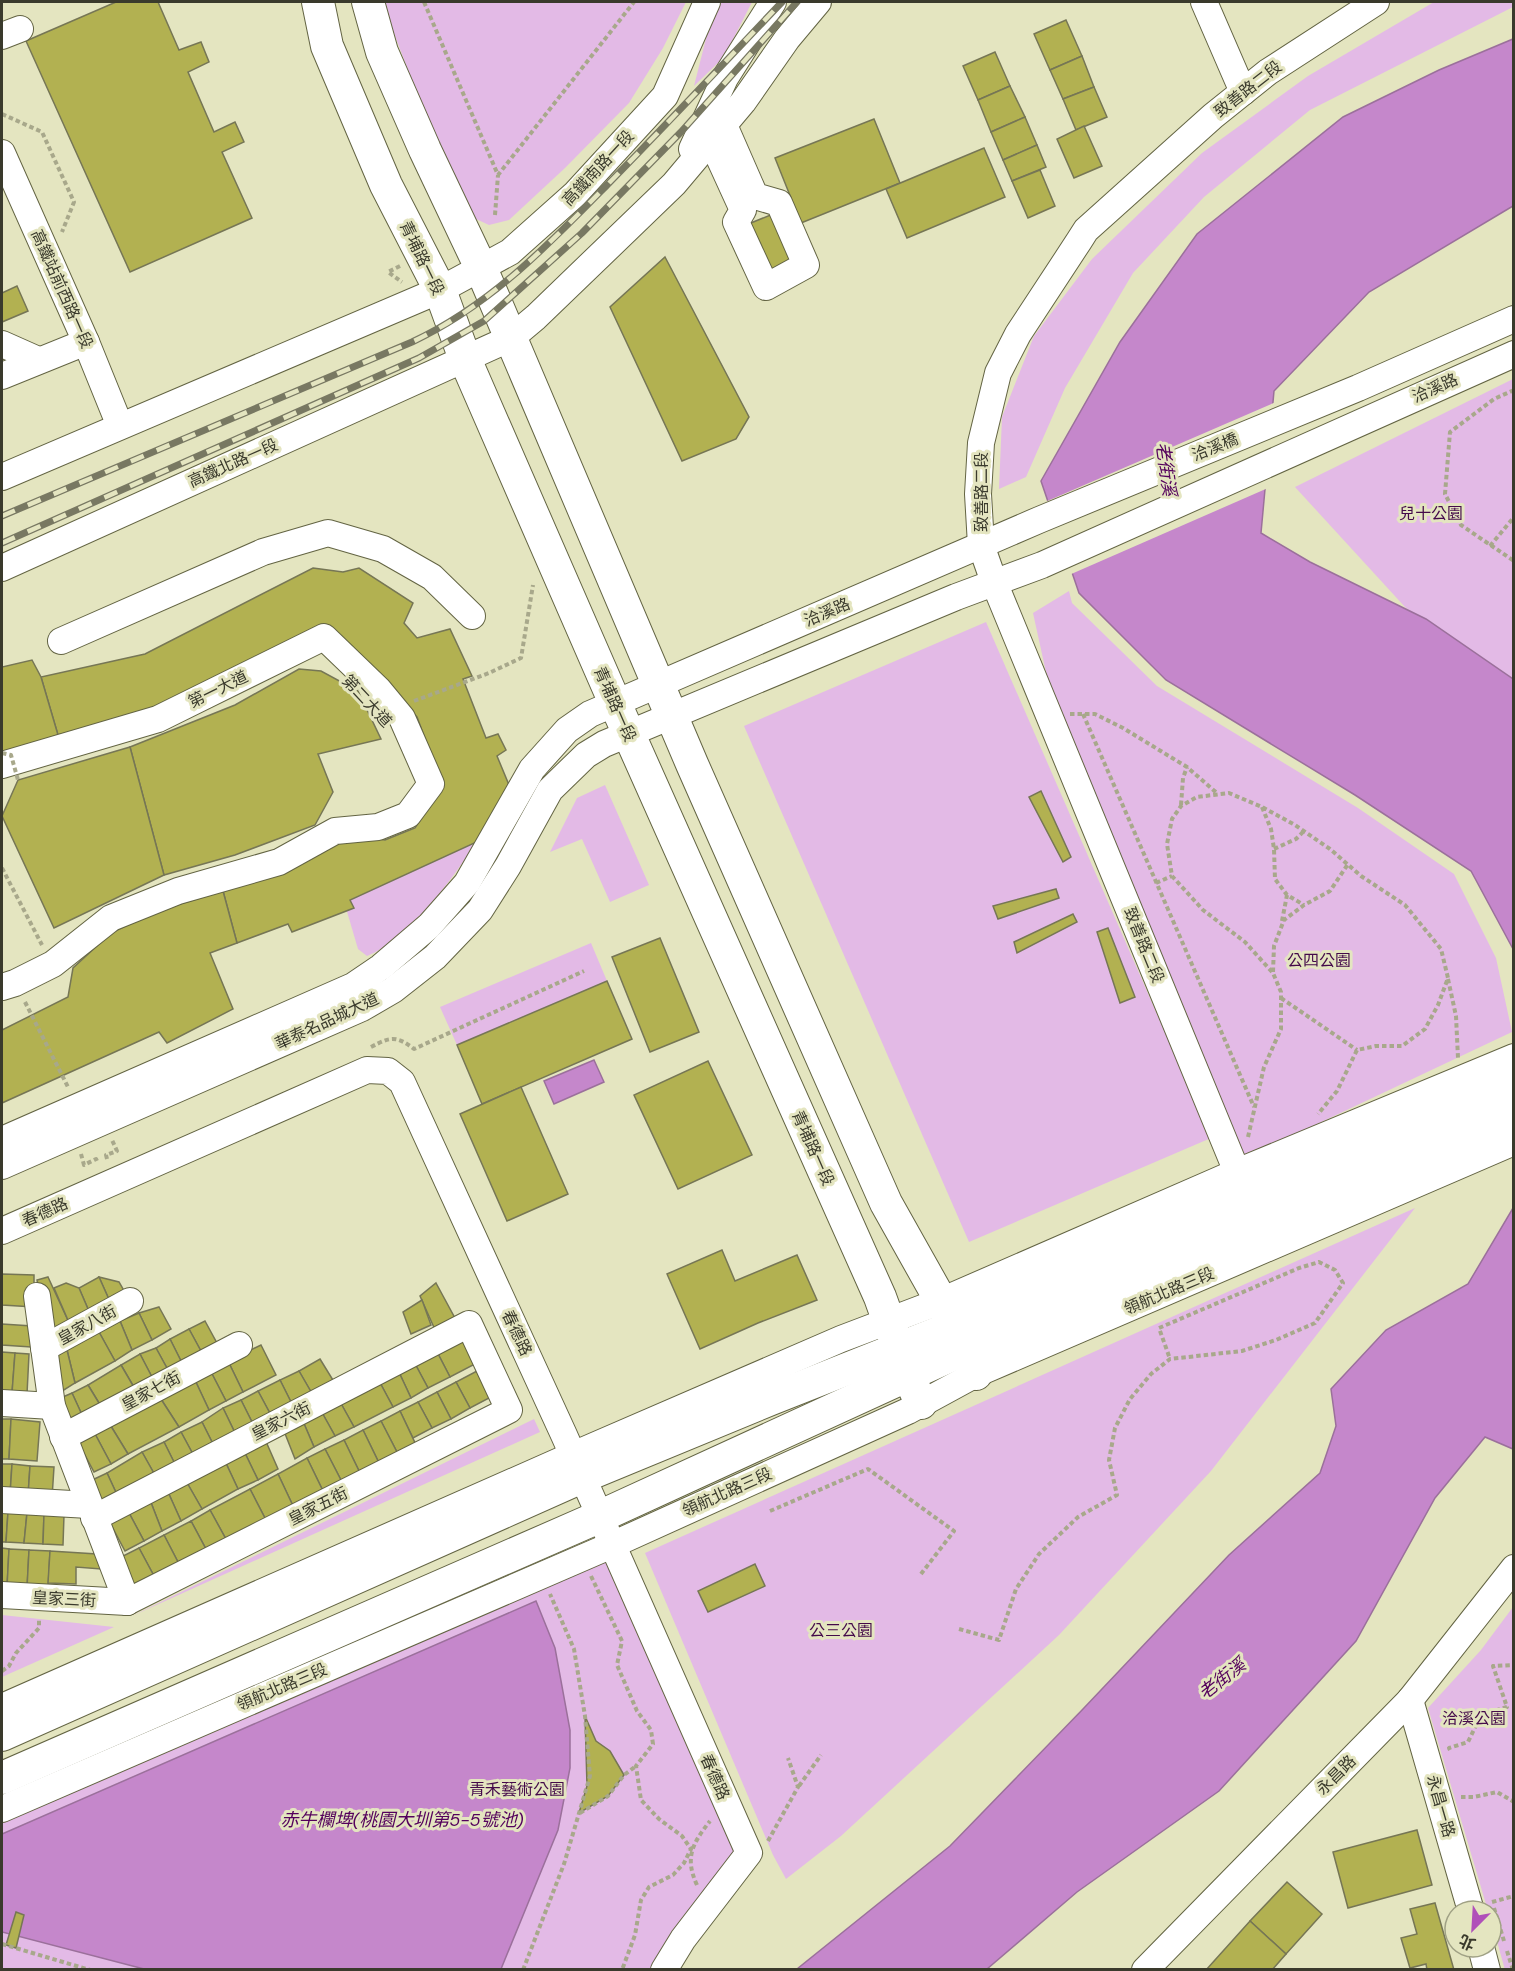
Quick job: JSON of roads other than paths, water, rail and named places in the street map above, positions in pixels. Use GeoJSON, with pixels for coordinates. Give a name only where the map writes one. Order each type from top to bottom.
{"type":"FeatureCollection","features":[{"type":"Feature","properties":{"kind":"main road","name":"青埔路一段"},"geometry":{"type":"LineString","coordinates":[[318,2],[327,46],[354,110],[386,184],[440,290],[465,359],[899,1348],[921,1403]]}},
{"type":"Feature","properties":{"kind":"main road"},"geometry":{"type":"LineString","coordinates":[[368,2],[382,52],[481,268],[670,716],[886,1203],[958,1338]]}},
{"type":"Feature","properties":{"kind":"main road"},"geometry":{"type":"LineString","coordinates":[[1444,1128],[1514,1081]]}},
{"type":"Feature","properties":{"kind":"main road"},"geometry":{"type":"LineString","coordinates":[[1444,1128],[1514,1113]]}},
{"type":"Feature","properties":{"kind":"main road","name":"領航北路三段"},"geometry":{"type":"LineString","coordinates":[[2,1735],[578,1466],[771,1399],[899,1348],[958,1338],[1444,1128]]}},
{"type":"Feature","properties":{"kind":"main road","name":"領航北路三段"},"geometry":{"type":"LineString","coordinates":[[2,1778],[606,1530],[899,1348]]}},
{"type":"Feature","properties":{"kind":"street","name":"高鐵南路一段"},"geometry":{"type":"LineString","coordinates":[[440,290],[510,252],[575,195],[664,96],[707,2]]}},
{"type":"Feature","properties":{"kind":"street"},"geometry":{"type":"LineString","coordinates":[[674,184],[725,78],[773,2]]}},
{"type":"Feature","properties":{"kind":"street"},"geometry":{"type":"LineString","coordinates":[[465,359],[511,338],[536,317],[674,184],[717,133],[818,2]]}},
{"type":"Feature","properties":{"kind":"street"},"geometry":{"type":"LineString","coordinates":[[1204,2],[1243,92]]}},
{"type":"Feature","properties":{"kind":"street","name":"致善路二段"},"geometry":{"type":"LineString","coordinates":[[1237,1172],[994,582],[981,545],[978,494],[981,443],[998,373],[1018,334],[1086,230],[1213,116],[1268,72],[1376,2]]}},
{"type":"Feature","properties":{"kind":"street"},"geometry":{"type":"LineString","coordinates":[[717,133],[755,196],[779,204],[806,265],[766,287],[736,222],[743,210],[717,133]]}},
{"type":"Feature","properties":{"kind":"street","name":"高鐵站前西路一段"},"geometry":{"type":"LineString","coordinates":[[2,153],[86,342],[120,426]]}},
{"type":"Feature","properties":{"kind":"street"},"geometry":{"type":"LineString","coordinates":[[2,477],[440,290]]}},
{"type":"Feature","properties":{"kind":"street","name":"洽溪路"},"geometry":{"type":"LineString","coordinates":[[1358,388],[1514,319]]}},
{"type":"Feature","properties":{"kind":"street"},"geometry":{"type":"LineString","coordinates":[[2,344],[15,367],[86,342]]}},
{"type":"Feature","properties":{"kind":"street","name":"洽溪路"},"geometry":{"type":"LineString","coordinates":[[994,582],[1042,565],[1514,354]]}},
{"type":"Feature","properties":{"kind":"street","name":"高鐵北路一段"},"geometry":{"type":"LineString","coordinates":[[2,568],[465,359]]}},
{"type":"Feature","properties":{"kind":"street","name":"洽溪橋"},"geometry":{"type":"LineString","coordinates":[[1039,520],[1358,388]]}},
{"type":"Feature","properties":{"kind":"street","name":"洽溪路"},"geometry":{"type":"LineString","coordinates":[[615,703],[1039,520]]}},
{"type":"Feature","properties":{"kind":"street"},"geometry":{"type":"LineString","coordinates":[[61,641],[262,552],[328,533],[383,549],[432,577],[472,616]]}},
{"type":"Feature","properties":{"kind":"street"},"geometry":{"type":"LineString","coordinates":[[629,734],[994,582]]}},
{"type":"Feature","properties":{"kind":"street","name":"第一大道"},"geometry":{"type":"LineString","coordinates":[[7,774],[158,718],[324,637],[378,689],[398,714]]}},
{"type":"Feature","properties":{"kind":"street","name":"第二大道"},"geometry":{"type":"LineString","coordinates":[[7,774],[169,726],[318,652],[368,697],[391,722],[418,782],[400,805],[376,815],[329,822],[272,854],[170,883],[104,910],[47,954],[7,979]]}},
{"type":"Feature","properties":{"kind":"street","name":"華泰名品城大道"},"geometry":{"type":"LineString","coordinates":[[2,1140],[353,986],[381,967],[429,926],[467,883],[532,769],[539,761],[567,730],[590,714],[615,703]]}},
{"type":"Feature","properties":{"kind":"street","name":"第二大道"},"geometry":{"type":"LineString","coordinates":[[7,979],[53,964],[111,918],[178,891],[279,862],[335,831],[378,827],[408,815],[431,784],[398,714]]}},
{"type":"Feature","properties":{"kind":"street","name":"華泰名品城大道"},"geometry":{"type":"LineString","coordinates":[[2,1166],[362,1008],[393,990],[435,957],[480,910],[508,866],[550,790],[586,755],[603,744],[629,734]]}},
{"type":"Feature","properties":{"kind":"street"},"geometry":{"type":"LineString","coordinates":[[1444,1128],[1514,1057]]}},
{"type":"Feature","properties":{"kind":"street","name":"春德路"},"geometry":{"type":"LineString","coordinates":[[2,1232],[367,1070],[388,1071],[402,1082],[578,1466],[749,1853],[683,1939],[664,1970]]}},
{"type":"Feature","properties":{"kind":"street"},"geometry":{"type":"LineString","coordinates":[[1444,1128],[1514,1142]]}},
{"type":"Feature","properties":{"kind":"street","name":"領航北路三段"},"geometry":{"type":"LineString","coordinates":[[899,1348],[958,1338],[1237,1172],[1444,1128]]}},
{"type":"Feature","properties":{"kind":"street"},"geometry":{"type":"LineString","coordinates":[[37,1296],[52,1406],[127,1602]]}},
{"type":"Feature","properties":{"kind":"street","name":"皇家八街"},"geometry":{"type":"LineString","coordinates":[[44,1348],[130,1301]]}},
{"type":"Feature","properties":{"kind":"street","name":"皇家五街"},"geometry":{"type":"LineString","coordinates":[[127,1602],[509,1410],[469,1324]]}},
{"type":"Feature","properties":{"kind":"street","name":"皇家六街"},"geometry":{"type":"LineString","coordinates":[[91,1511],[469,1324]]}},
{"type":"Feature","properties":{"kind":"street","name":"領航北路三段"},"geometry":{"type":"LineString","coordinates":[[2,1809],[606,1530],[921,1403],[958,1338]]}},
{"type":"Feature","properties":{"kind":"street","name":"皇家七街"},"geometry":{"type":"LineString","coordinates":[[63,1437],[238,1345]]}},
{"type":"Feature","properties":{"kind":"street"},"geometry":{"type":"LineString","coordinates":[[2,1403],[52,1406]]}},
{"type":"Feature","properties":{"kind":"street","name":"領航北路三段"},"geometry":{"type":"LineString","coordinates":[[2,1707],[578,1466]]}},
{"type":"Feature","properties":{"kind":"street"},"geometry":{"type":"LineString","coordinates":[[2,1500],[91,1511]]}},
{"type":"Feature","properties":{"kind":"street","name":"永昌路"},"geometry":{"type":"LineString","coordinates":[[1145,1970],[1410,1700],[1514,1568]]}},
{"type":"Feature","properties":{"kind":"street","name":"皇家三街"},"geometry":{"type":"LineString","coordinates":[[2,1595],[127,1602]]}},
{"type":"Feature","properties":{"kind":"street","name":"永昌一路"},"geometry":{"type":"LineString","coordinates":[[1410,1700],[1479,1899]]}},
{"type":"Feature","properties":{"kind":"water","name":"老街溪"},"geometry":{"type":"Polygon","coordinates":[[[1513,39],[1513,206],[1369,292],[1274,391],[1261,533],[1310,562],[1426,619],[1513,679],[1513,949],[1471,871],[1355,795],[1166,680],[1079,593],[1041,481],[1120,342],[1197,234],[1343,117],[1439,70],[1513,39]]]}},
{"type":"Feature","properties":{"kind":"water"},"geometry":{"type":"Polygon","coordinates":[[[594,1060],[604,1082],[554,1104],[544,1081],[594,1060]]]}},
{"type":"Feature","properties":{"kind":"water","name":"老街溪"},"geometry":{"type":"Polygon","coordinates":[[[1513,1208],[1513,1449],[1485,1437],[1435,1498],[1356,1641],[1219,1791],[1077,1892],[987,1969],[797,1969],[950,1846],[1229,1555],[1320,1473],[1336,1426],[1331,1389],[1386,1330],[1468,1284],[1513,1208]]]}},
{"type":"Feature","properties":{"kind":"water","name":"赤牛欄埤(桃園大圳第5-5號池)"},"geometry":{"type":"Polygon","coordinates":[[[536,1601],[555,1648],[570,1730],[570,1768],[558,1830],[501,1969],[144,1969],[2,1932],[2,1834],[536,1601]]]}},
{"type":"Feature","properties":{"kind":"railway"},"geometry":{"type":"LineString","coordinates":[[2,516],[412,342],[468,310],[517,272],[564,229],[782,2]]}},
{"type":"Feature","properties":{"kind":"railway"},"geometry":{"type":"LineString","coordinates":[[2,543],[419,358],[484,321],[582,233],[681,132],[797,2]]}},
{"type":"Feature","properties":{"kind":"park label","name":"兒十公園"},"geometry":{"type":"Point","coordinates":[1431,513]}},
{"type":"Feature","properties":{"kind":"park label","name":"公四公園"},"geometry":{"type":"Point","coordinates":[1319,960]}},
{"type":"Feature","properties":{"kind":"park label","name":"公三公園"},"geometry":{"type":"Point","coordinates":[841,1630]}},
{"type":"Feature","properties":{"kind":"park label","name":"洽溪公園"},"geometry":{"type":"Point","coordinates":[1474,1718]}},
{"type":"Feature","properties":{"kind":"park label","name":"青禾藝術公園"},"geometry":{"type":"Point","coordinates":[517,1789]}}]}
